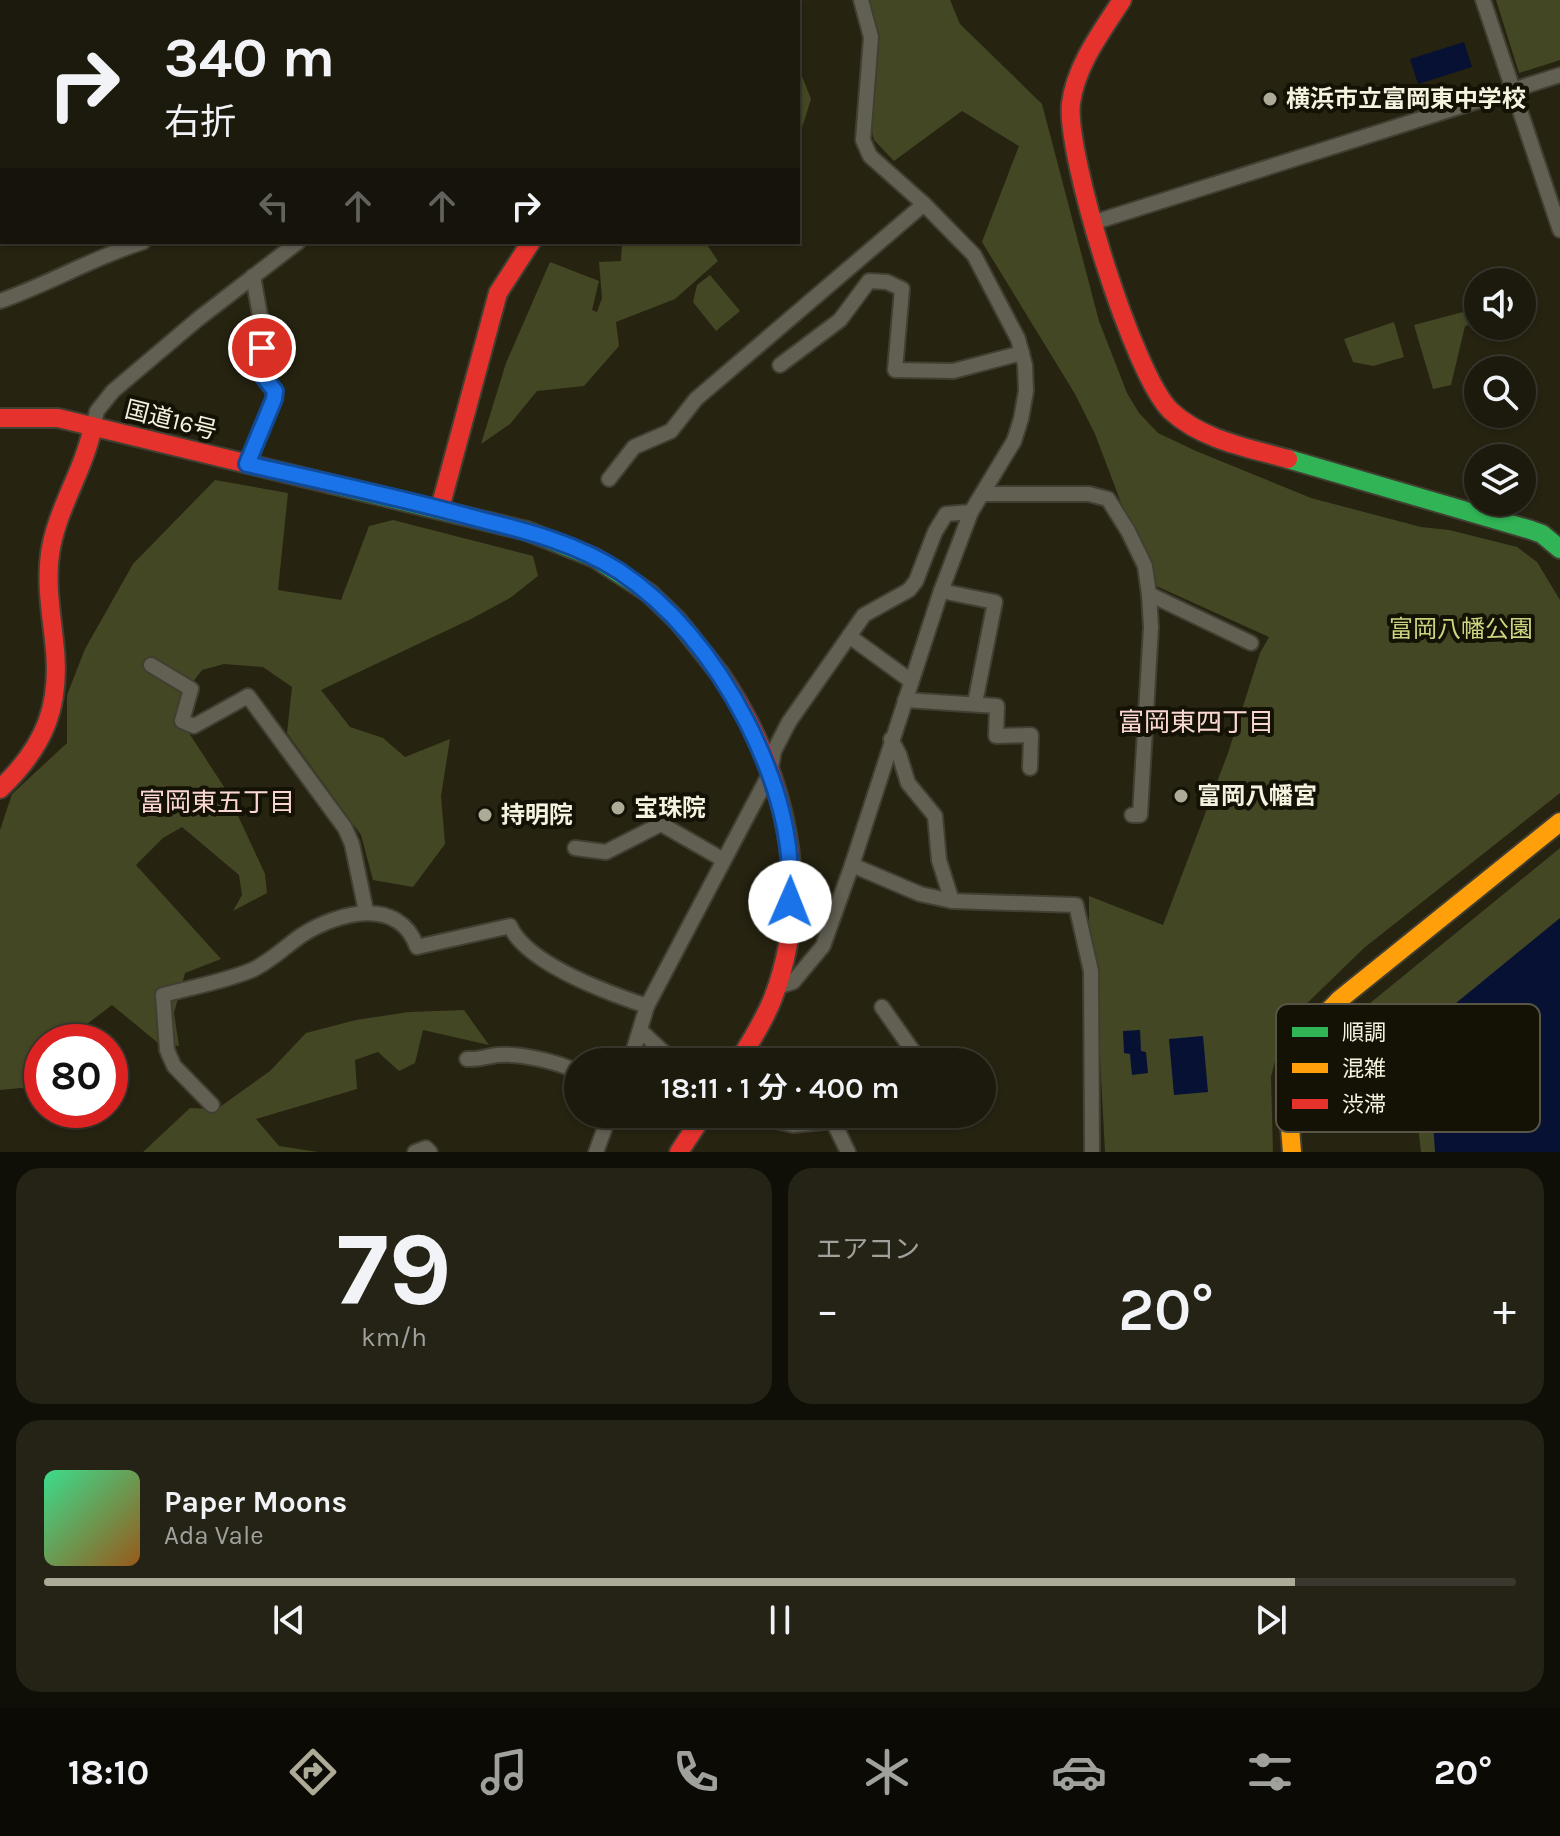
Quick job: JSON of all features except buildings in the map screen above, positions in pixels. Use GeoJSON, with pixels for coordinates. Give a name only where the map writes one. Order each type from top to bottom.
{"type":"FeatureCollection","features":[{"type":"Feature","properties":{"kind":"main road"},"geometry":{"type":"LineString","coordinates":[[1122,0],[1091,49],[1075,86],[1071,104],[1075,147],[1116,293],[1143,369],[1160,399],[1184,423],[1232,443],[1509,523],[1557,542]]}},
{"type":"Feature","properties":{"kind":"main road"},"geometry":{"type":"LineString","coordinates":[[440,508],[498,293],[530,244]]}},
{"type":"Feature","properties":{"kind":"main road","name":"国道16号"},"geometry":{"type":"LineString","coordinates":[[0,418],[58,418],[440,508],[557,541],[617,570],[645,590],[680,622],[710,658],[735,699],[770,773],[789,841],[792,875],[788,929],[777,987],[746,1048]]}},
{"type":"Feature","properties":{"kind":"main road"},"geometry":{"type":"LineString","coordinates":[[0,789],[22,768],[54,708],[57,670],[48,610],[50,554],[57,521],[86,457],[93,426]]}},
{"type":"Feature","properties":{"kind":"main road"},"geometry":{"type":"LineString","coordinates":[[1335,1004],[1560,822]]}},
{"type":"Feature","properties":{"kind":"main road"},"geometry":{"type":"LineString","coordinates":[[679,1152],[695,1128]]}},
{"type":"Feature","properties":{"kind":"main road"},"geometry":{"type":"LineString","coordinates":[[1291,1132],[1292,1152]]}},
{"type":"Feature","properties":{"kind":"street"},"geometry":{"type":"LineString","coordinates":[[777,987],[793,982],[823,946],[941,591],[971,512],[1014,441],[1026,391],[1018,339],[974,255],[924,204],[870,156],[863,140],[871,37],[861,0]]}},
{"type":"Feature","properties":{"kind":"street"},"geometry":{"type":"LineString","coordinates":[[1483,0],[1560,230]]}},
{"type":"Feature","properties":{"kind":"street"},"geometry":{"type":"LineString","coordinates":[[1095,222],[1560,75]]}},
{"type":"Feature","properties":{"kind":"street"},"geometry":{"type":"LineString","coordinates":[[609,479],[634,447],[671,431],[696,399],[924,204]]}},
{"type":"Feature","properties":{"kind":"street"},"geometry":{"type":"LineString","coordinates":[[0,301],[138,244]]}},
{"type":"Feature","properties":{"kind":"street"},"geometry":{"type":"LineString","coordinates":[[93,426],[97,411],[113,391],[295,244]]}},
{"type":"Feature","properties":{"kind":"street"},"geometry":{"type":"LineString","coordinates":[[247,464],[275,391],[263,376],[261,321],[253,276]]}},
{"type":"Feature","properties":{"kind":"street"},"geometry":{"type":"LineString","coordinates":[[780,365],[840,320],[869,281],[887,282],[902,289],[895,370],[953,371],[1022,353]]}},
{"type":"Feature","properties":{"kind":"street"},"geometry":{"type":"LineString","coordinates":[[983,494],[1089,494],[1108,499],[1145,566],[1151,627],[1140,815],[1132,815]]}},
{"type":"Feature","properties":{"kind":"street"},"geometry":{"type":"LineString","coordinates":[[635,1048],[647,1006],[770,773],[774,751],[789,722],[864,615],[909,590],[916,581],[935,532],[946,514],[971,512]]}},
{"type":"Feature","properties":{"kind":"street"},"geometry":{"type":"LineString","coordinates":[[941,591],[995,602],[975,703]]}},
{"type":"Feature","properties":{"kind":"street"},"geometry":{"type":"LineString","coordinates":[[1149,594],[1251,643]]}},
{"type":"Feature","properties":{"kind":"street"},"geometry":{"type":"LineString","coordinates":[[849,636],[911,681]]}},
{"type":"Feature","properties":{"kind":"street"},"geometry":{"type":"LineString","coordinates":[[151,665],[191,689],[182,721],[194,726],[248,696],[345,828],[352,844],[366,911]]}},
{"type":"Feature","properties":{"kind":"street"},"geometry":{"type":"LineString","coordinates":[[905,700],[997,706],[996,736],[1031,735],[1030,768]]}},
{"type":"Feature","properties":{"kind":"street"},"geometry":{"type":"LineString","coordinates":[[891,739],[908,783],[935,816],[939,833],[939,860],[952,901]]}},
{"type":"Feature","properties":{"kind":"street"},"geometry":{"type":"LineString","coordinates":[[575,848],[606,852],[661,824],[722,859]]}},
{"type":"Feature","properties":{"kind":"street"},"geometry":{"type":"LineString","coordinates":[[852,865],[920,894],[952,901],[1076,905],[1091,971],[1092,1152]]}},
{"type":"Feature","properties":{"kind":"street"},"geometry":{"type":"LineString","coordinates":[[212,1105],[174,1066],[167,1050],[163,995],[254,969],[306,933],[366,911],[395,918],[412,933],[417,947],[510,926],[516,939],[529,951],[607,993],[647,1006]]}},
{"type":"Feature","properties":{"kind":"street"},"geometry":{"type":"LineString","coordinates":[[882,1007],[911,1048]]}},
{"type":"Feature","properties":{"kind":"street"},"geometry":{"type":"LineString","coordinates":[[641,1031],[659,1048]]}},
{"type":"Feature","properties":{"kind":"street"},"geometry":{"type":"LineString","coordinates":[[467,1059],[498,1055],[564,1065]]}},
{"type":"Feature","properties":{"kind":"street"},"geometry":{"type":"LineString","coordinates":[[596,1152],[605,1128]]}},
{"type":"Feature","properties":{"kind":"street"},"geometry":{"type":"LineString","coordinates":[[838,1128],[848,1152]]}},
{"type":"Feature","properties":{"kind":"street"},"geometry":{"type":"LineString","coordinates":[[415,1152],[426,1148],[430,1152]]}},
{"type":"Feature","properties":{"kind":"green space","name":"富岡八幡公園"},"geometry":{"type":"Polygon","coordinates":[[[870,0],[950,0],[960,24],[1042,104],[1099,321],[1127,393],[1139,413],[1158,433],[1311,498],[1421,527],[1449,530],[1517,547],[1537,562],[1560,600],[1560,793],[1364,948],[1306,1004],[1276,1004],[1276,1057],[1271,1077],[1273,1152],[1105,1152],[1095,962],[1089,936],[1089,896],[1163,925],[1228,753],[1260,653],[1269,637],[1143,580],[1134,537],[1095,434],[1075,394],[982,242],[1019,146],[962,111],[894,161],[874,140],[869,116],[876,38],[870,0]]]}},
{"type":"Feature","properties":{"kind":"green space"},"geometry":{"type":"Polygon","coordinates":[[[1496,0],[1560,0],[1560,60],[1519,73],[1496,0]]]}},
{"type":"Feature","properties":{"kind":"green space"},"geometry":{"type":"Polygon","coordinates":[[[800,71],[811,99],[800,135],[800,71]]]}},
{"type":"Feature","properties":{"kind":"green space"},"geometry":{"type":"Polygon","coordinates":[[[622,244],[706,244],[718,261],[675,299],[616,322],[619,346],[584,386],[537,391],[510,424],[481,444],[506,363],[550,262],[599,281],[592,310],[597,312],[602,298],[599,262],[621,261],[622,244]]]}},
{"type":"Feature","properties":{"kind":"green space"},"geometry":{"type":"Polygon","coordinates":[[[710,275],[740,311],[716,331],[693,302],[697,285],[710,275]]]}},
{"type":"Feature","properties":{"kind":"green space"},"geometry":{"type":"Polygon","coordinates":[[[1464,312],[1464,330],[1451,385],[1433,389],[1414,325],[1464,312]]]}},
{"type":"Feature","properties":{"kind":"green space"},"geometry":{"type":"Polygon","coordinates":[[[1394,322],[1404,357],[1373,366],[1353,362],[1344,339],[1394,322]]]}},
{"type":"Feature","properties":{"kind":"green space"},"geometry":{"type":"Polygon","coordinates":[[[215,480],[288,493],[278,590],[341,600],[369,526],[393,520],[533,556],[538,576],[510,598],[471,619],[321,690],[350,727],[383,738],[405,757],[450,739],[441,796],[445,844],[413,887],[373,880],[361,835],[287,733],[292,687],[263,667],[224,664],[202,670],[180,699],[189,733],[226,790],[265,874],[267,893],[233,911],[242,895],[239,875],[182,827],[163,838],[136,865],[221,959],[185,973],[174,1013],[179,1046],[158,1043],[112,1005],[87,1024],[24,1024],[24,1088],[0,1090],[0,830],[12,794],[67,743],[67,695],[85,649],[133,564],[215,480]]]}},
{"type":"Feature","properties":{"kind":"green space"},"geometry":{"type":"Polygon","coordinates":[[[1560,848],[1560,1152],[1421,1152],[1419,1132],[1540,1132],[1540,1004],[1369,1004],[1560,848]]]}},
{"type":"Feature","properties":{"kind":"green space"},"geometry":{"type":"Polygon","coordinates":[[[464,1010],[489,1045],[423,1030],[415,1063],[399,1071],[378,1052],[355,1060],[357,1089],[256,1119],[279,1146],[318,1152],[143,1152],[190,1108],[217,1109],[270,1071],[306,1033],[356,1020],[409,1012],[464,1010]]]}},
{"type":"Feature","properties":{"kind":"water"},"geometry":{"type":"Polygon","coordinates":[[[1464,42],[1472,67],[1418,84],[1410,59],[1464,42]]]}},
{"type":"Feature","properties":{"kind":"water"},"geometry":{"type":"Polygon","coordinates":[[[1560,918],[1560,1152],[1435,1152],[1434,1132],[1540,1132],[1540,1004],[1455,1004],[1560,918]]]}},
{"type":"Feature","properties":{"kind":"water"},"geometry":{"type":"Polygon","coordinates":[[[1140,1030],[1141,1051],[1146,1052],[1148,1073],[1132,1075],[1130,1054],[1124,1053],[1123,1031],[1140,1030]]]}},
{"type":"Feature","properties":{"kind":"water"},"geometry":{"type":"Polygon","coordinates":[[[1203,1036],[1208,1092],[1174,1095],[1169,1039],[1203,1036]]]}},
{"type":"Feature","properties":{"kind":"traffic: fast"},"geometry":{"type":"LineString","coordinates":[[1288,459],[1531,530],[1542,534],[1560,549]]}},
{"type":"Feature","properties":{"kind":"traffic: fast"},"geometry":{"type":"LineString","coordinates":[[331,484],[527,531],[595,558],[649,593],[678,621],[720,674]]}},
{"type":"Feature","properties":{"kind":"traffic: slow"},"geometry":{"type":"LineString","coordinates":[[1335,1004],[1560,822]]}},
{"type":"Feature","properties":{"kind":"traffic: slow"},"geometry":{"type":"LineString","coordinates":[[1291,1132],[1292,1152]]}},
{"type":"Feature","properties":{"kind":"traffic: jam"},"geometry":{"type":"LineString","coordinates":[[1122,0],[1084,62],[1071,103],[1072,129],[1090,214],[1122,312],[1139,356],[1156,390],[1171,411],[1211,436],[1288,459]]}},
{"type":"Feature","properties":{"kind":"traffic: jam"},"geometry":{"type":"LineString","coordinates":[[440,508],[498,293],[530,244]]}},
{"type":"Feature","properties":{"kind":"traffic: jam"},"geometry":{"type":"LineString","coordinates":[[0,418],[58,418],[331,484]]}},
{"type":"Feature","properties":{"kind":"traffic: jam"},"geometry":{"type":"LineString","coordinates":[[0,789],[29,756],[53,704],[56,663],[49,587],[50,554],[58,522],[93,426]]}},
{"type":"Feature","properties":{"kind":"traffic: jam"},"geometry":{"type":"LineString","coordinates":[[720,674],[761,749],[776,789],[792,872],[791,914],[785,957],[773,998],[747,1048]]}},
{"type":"Feature","properties":{"kind":"traffic: jam"},"geometry":{"type":"LineString","coordinates":[[679,1152],[695,1128]]}},
{"type":"Feature","properties":{"kind":"place","name":"横浜市立富岡東中学校"},"geometry":{"type":"Point","coordinates":[1270,99]}},
{"type":"Feature","properties":{"kind":"place","name":"富岡八幡宮"},"geometry":{"type":"Point","coordinates":[1181,796]}},
{"type":"Feature","properties":{"kind":"place","name":"宝珠院"},"geometry":{"type":"Point","coordinates":[618,808]}},
{"type":"Feature","properties":{"kind":"place","name":"持明院"},"geometry":{"type":"Point","coordinates":[485,815]}},
{"type":"Feature","properties":{"kind":"district","name":"富岡東四丁目"},"geometry":{"type":"Point","coordinates":[1196,722]}},
{"type":"Feature","properties":{"kind":"district","name":"富岡東五丁目"},"geometry":{"type":"Point","coordinates":[217,802]}},
{"type":"Feature","properties":{"kind":"route"},"geometry":{"type":"LineString","coordinates":[[262,348],[263,376],[275,391],[274,399],[247,464],[440,508],[557,541],[617,570],[680,622],[710,658],[735,699],[770,773],[789,841],[792,875],[790,902]]}}]}
